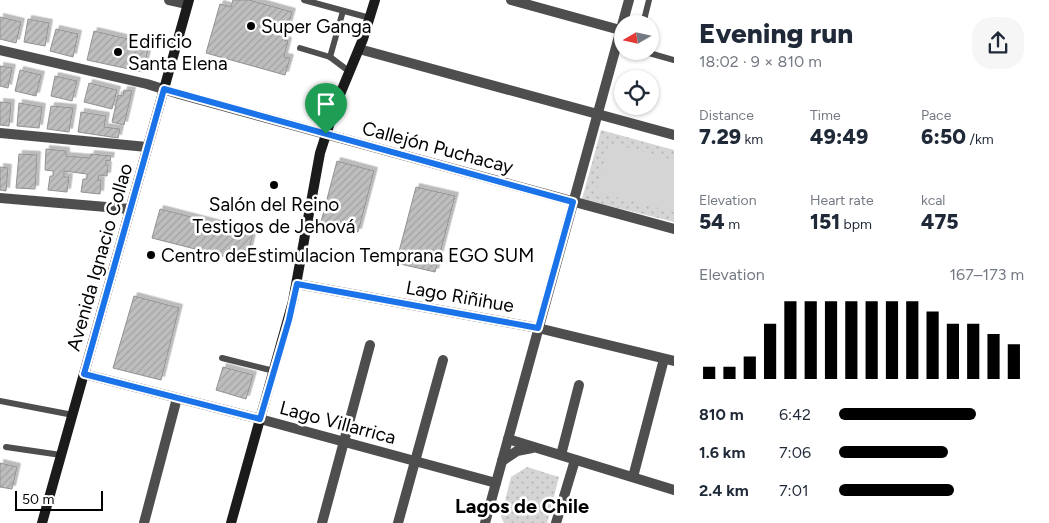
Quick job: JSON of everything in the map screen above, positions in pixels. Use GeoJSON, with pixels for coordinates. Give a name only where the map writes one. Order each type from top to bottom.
{"type":"FeatureCollection","features":[{"type":"Feature","properties":{"kind":"main road"},"geometry":{"type":"LineString","coordinates":[[230,523],[297,284],[314,179],[326,134],[376,0]]}},
{"type":"Feature","properties":{"kind":"main road","name":"Avenida Ignacio Collao"},"geometry":{"type":"LineString","coordinates":[[42,523],[188,2]]}},
{"type":"Feature","properties":{"kind":"street"},"geometry":{"type":"LineString","coordinates":[[170,0],[188,2]]}},
{"type":"Feature","properties":{"kind":"street"},"geometry":{"type":"LineString","coordinates":[[511,0],[614,28]]}},
{"type":"Feature","properties":{"kind":"street"},"geometry":{"type":"LineString","coordinates":[[624,15],[629,0]]}},
{"type":"Feature","properties":{"kind":"street"},"geometry":{"type":"LineString","coordinates":[[359,49],[674,135]]}},
{"type":"Feature","properties":{"kind":"street","name":"Callejón Puchacay"},"geometry":{"type":"LineString","coordinates":[[0,50],[141,82],[674,229]]}},
{"type":"Feature","properties":{"kind":"street"},"geometry":{"type":"LineString","coordinates":[[485,523],[597,114],[615,60]]}},
{"type":"Feature","properties":{"kind":"street"},"geometry":{"type":"LineString","coordinates":[[0,133],[148,146]]}},
{"type":"Feature","properties":{"kind":"street"},"geometry":{"type":"LineString","coordinates":[[0,198],[130,209]]}},
{"type":"Feature","properties":{"kind":"street","name":"Lago Riñihue"},"geometry":{"type":"LineString","coordinates":[[297,284],[538,328],[669,360]]}},
{"type":"Feature","properties":{"kind":"street"},"geometry":{"type":"LineString","coordinates":[[322,523],[370,345]]}},
{"type":"Feature","properties":{"kind":"street"},"geometry":{"type":"LineString","coordinates":[[398,523],[443,360]]}},
{"type":"Feature","properties":{"kind":"street"},"geometry":{"type":"LineString","coordinates":[[633,477],[669,360]]}},
{"type":"Feature","properties":{"kind":"street","name":"Lago Villarrica"},"geometry":{"type":"LineString","coordinates":[[84,374],[260,419],[496,483]]}},
{"type":"Feature","properties":{"kind":"street"},"geometry":{"type":"LineString","coordinates":[[561,455],[579,385]]}},
{"type":"Feature","properties":{"kind":"street"},"geometry":{"type":"LineString","coordinates":[[144,523],[177,398]]}},
{"type":"Feature","properties":{"kind":"street"},"geometry":{"type":"LineString","coordinates":[[508,439],[674,490]]}},
{"type":"Feature","properties":{"kind":"street"},"geometry":{"type":"LineString","coordinates":[[502,461],[517,451],[536,448]]}},
{"type":"Feature","properties":{"kind":"street"},"geometry":{"type":"LineString","coordinates":[[556,523],[575,460]]}},
{"type":"Feature","properties":{"kind":"lane"},"geometry":{"type":"LineString","coordinates":[[304,0],[370,18]]}},
{"type":"Feature","properties":{"kind":"lane"},"geometry":{"type":"LineString","coordinates":[[645,15],[649,0]]}},
{"type":"Feature","properties":{"kind":"lane"},"geometry":{"type":"LineString","coordinates":[[330,57],[343,12]]}},
{"type":"Feature","properties":{"kind":"lane"},"geometry":{"type":"LineString","coordinates":[[300,48],[330,57],[350,72]]}},
{"type":"Feature","properties":{"kind":"lane"},"geometry":{"type":"LineString","coordinates":[[659,56],[674,60]]}},
{"type":"Feature","properties":{"kind":"lane"},"geometry":{"type":"LineString","coordinates":[[222,358],[274,371]]}},
{"type":"Feature","properties":{"kind":"lane"},"geometry":{"type":"LineString","coordinates":[[0,401],[72,415]]}},
{"type":"Feature","properties":{"kind":"lane"},"geometry":{"type":"LineString","coordinates":[[6,448],[62,455]]}},
{"type":"Feature","properties":{"kind":"shaded area"},"geometry":{"type":"Polygon","coordinates":[[[601,130],[674,150],[674,222],[582,199],[601,130]]]}},
{"type":"Feature","properties":{"kind":"shaded area"},"geometry":{"type":"Polygon","coordinates":[[[609,143],[674,160],[674,212],[596,192],[609,143]]]}},
{"type":"Feature","properties":{"kind":"shaded area"},"geometry":{"type":"Polygon","coordinates":[[[527,467],[559,477],[547,523],[504,523],[501,517],[511,477],[527,467]]]}},
{"type":"Feature","properties":{"kind":"building","name":"Super Ganga"},"geometry":{"type":"Polygon","coordinates":[[[233,0],[249,0],[292,12],[284,40],[288,41],[284,57],[290,58],[285,75],[206,53],[220,4],[231,7],[233,0]]]}},
{"type":"Feature","properties":{"kind":"building"},"geometry":{"type":"Polygon","coordinates":[[[0,17],[21,22],[16,43],[0,39],[0,17]]]}},
{"type":"Feature","properties":{"kind":"building"},"geometry":{"type":"Polygon","coordinates":[[[28,19],[49,23],[45,46],[24,42],[28,19]]]}},
{"type":"Feature","properties":{"kind":"building"},"geometry":{"type":"Polygon","coordinates":[[[56,29],[78,34],[73,57],[50,51],[56,29]]]}},
{"type":"Feature","properties":{"kind":"building","name":"Edificio Santa Elena"},"geometry":{"type":"Polygon","coordinates":[[[94,31],[149,44],[143,72],[87,60],[94,31]]]}},
{"type":"Feature","properties":{"kind":"building"},"geometry":{"type":"Polygon","coordinates":[[[0,66],[12,68],[8,88],[0,86],[0,66]]]}},
{"type":"Feature","properties":{"kind":"building"},"geometry":{"type":"Polygon","coordinates":[[[20,70],[41,75],[36,96],[15,91],[20,70]]]}},
{"type":"Feature","properties":{"kind":"building"},"geometry":{"type":"Polygon","coordinates":[[[55,76],[77,81],[72,101],[51,96],[55,76]]]}},
{"type":"Feature","properties":{"kind":"building"},"geometry":{"type":"Polygon","coordinates":[[[89,83],[117,90],[112,109],[84,102],[89,83]]]}},
{"type":"Feature","properties":{"kind":"building"},"geometry":{"type":"Polygon","coordinates":[[[124,90],[132,91],[124,125],[112,122],[118,95],[123,96],[124,90]]]}},
{"type":"Feature","properties":{"kind":"building"},"geometry":{"type":"Polygon","coordinates":[[[0,102],[11,103],[9,126],[0,125],[0,102]]]}},
{"type":"Feature","properties":{"kind":"building"},"geometry":{"type":"Polygon","coordinates":[[[19,103],[42,107],[39,128],[17,126],[19,103]]]}},
{"type":"Feature","properties":{"kind":"building"},"geometry":{"type":"Polygon","coordinates":[[[51,106],[73,108],[69,132],[47,129],[51,106]]]}},
{"type":"Feature","properties":{"kind":"building"},"geometry":{"type":"Polygon","coordinates":[[[81,112],[106,116],[104,127],[120,129],[118,138],[78,132],[81,112]]]}},
{"type":"Feature","properties":{"kind":"building"},"geometry":{"type":"Polygon","coordinates":[[[46,149],[66,151],[66,156],[90,158],[91,154],[111,156],[110,161],[106,160],[106,165],[108,165],[107,176],[99,175],[98,180],[101,180],[100,194],[81,192],[83,179],[87,179],[87,174],[64,171],[64,177],[69,177],[67,192],[48,190],[50,176],[53,176],[53,171],[45,170],[46,149]]]}},
{"type":"Feature","properties":{"kind":"building"},"geometry":{"type":"Polygon","coordinates":[[[19,154],[37,155],[35,189],[16,188],[19,154]]]}},
{"type":"Feature","properties":{"kind":"building"},"geometry":{"type":"Polygon","coordinates":[[[337,161],[374,171],[358,232],[321,222],[337,161]]]}},
{"type":"Feature","properties":{"kind":"building"},"geometry":{"type":"Polygon","coordinates":[[[0,167],[8,168],[6,191],[0,190],[0,167]]]}},
{"type":"Feature","properties":{"kind":"building"},"geometry":{"type":"Polygon","coordinates":[[[416,187],[455,196],[435,272],[396,263],[416,187]]]}},
{"type":"Feature","properties":{"kind":"building"},"geometry":{"type":"Polygon","coordinates":[[[160,209],[253,233],[246,262],[152,238],[160,209]]]}},
{"type":"Feature","properties":{"kind":"building"},"geometry":{"type":"Polygon","coordinates":[[[134,296],[179,308],[161,380],[113,368],[134,296]]]}},
{"type":"Feature","properties":{"kind":"building"},"geometry":{"type":"Polygon","coordinates":[[[223,367],[253,375],[246,399],[216,390],[223,367]]]}},
{"type":"Feature","properties":{"kind":"building"},"geometry":{"type":"Polygon","coordinates":[[[0,463],[17,467],[12,489],[0,487],[0,463]]]}},
{"type":"Feature","properties":{"kind":"place","name":"Super Ganga"},"geometry":{"type":"Point","coordinates":[251,26]}},
{"type":"Feature","properties":{"kind":"place","name":"Edificio Santa Elena"},"geometry":{"type":"Point","coordinates":[118,52]}},
{"type":"Feature","properties":{"kind":"place","name":"Salón del Reino Testigos de Jehová"},"geometry":{"type":"Point","coordinates":[274,185]}},
{"type":"Feature","properties":{"kind":"place","name":"Centro deEstimulacion Temprana EGO SUM"},"geometry":{"type":"Point","coordinates":[151,255]}},
{"type":"Feature","properties":{"kind":"district","name":"Lagos de Chile"},"geometry":{"type":"Point","coordinates":[522,506]}},
{"type":"Feature","properties":{"kind":"route"},"geometry":{"type":"LineString","coordinates":[[164,89],[326,134],[573,202],[538,328],[297,284],[289,320],[260,419],[84,374],[164,89]]}}]}
